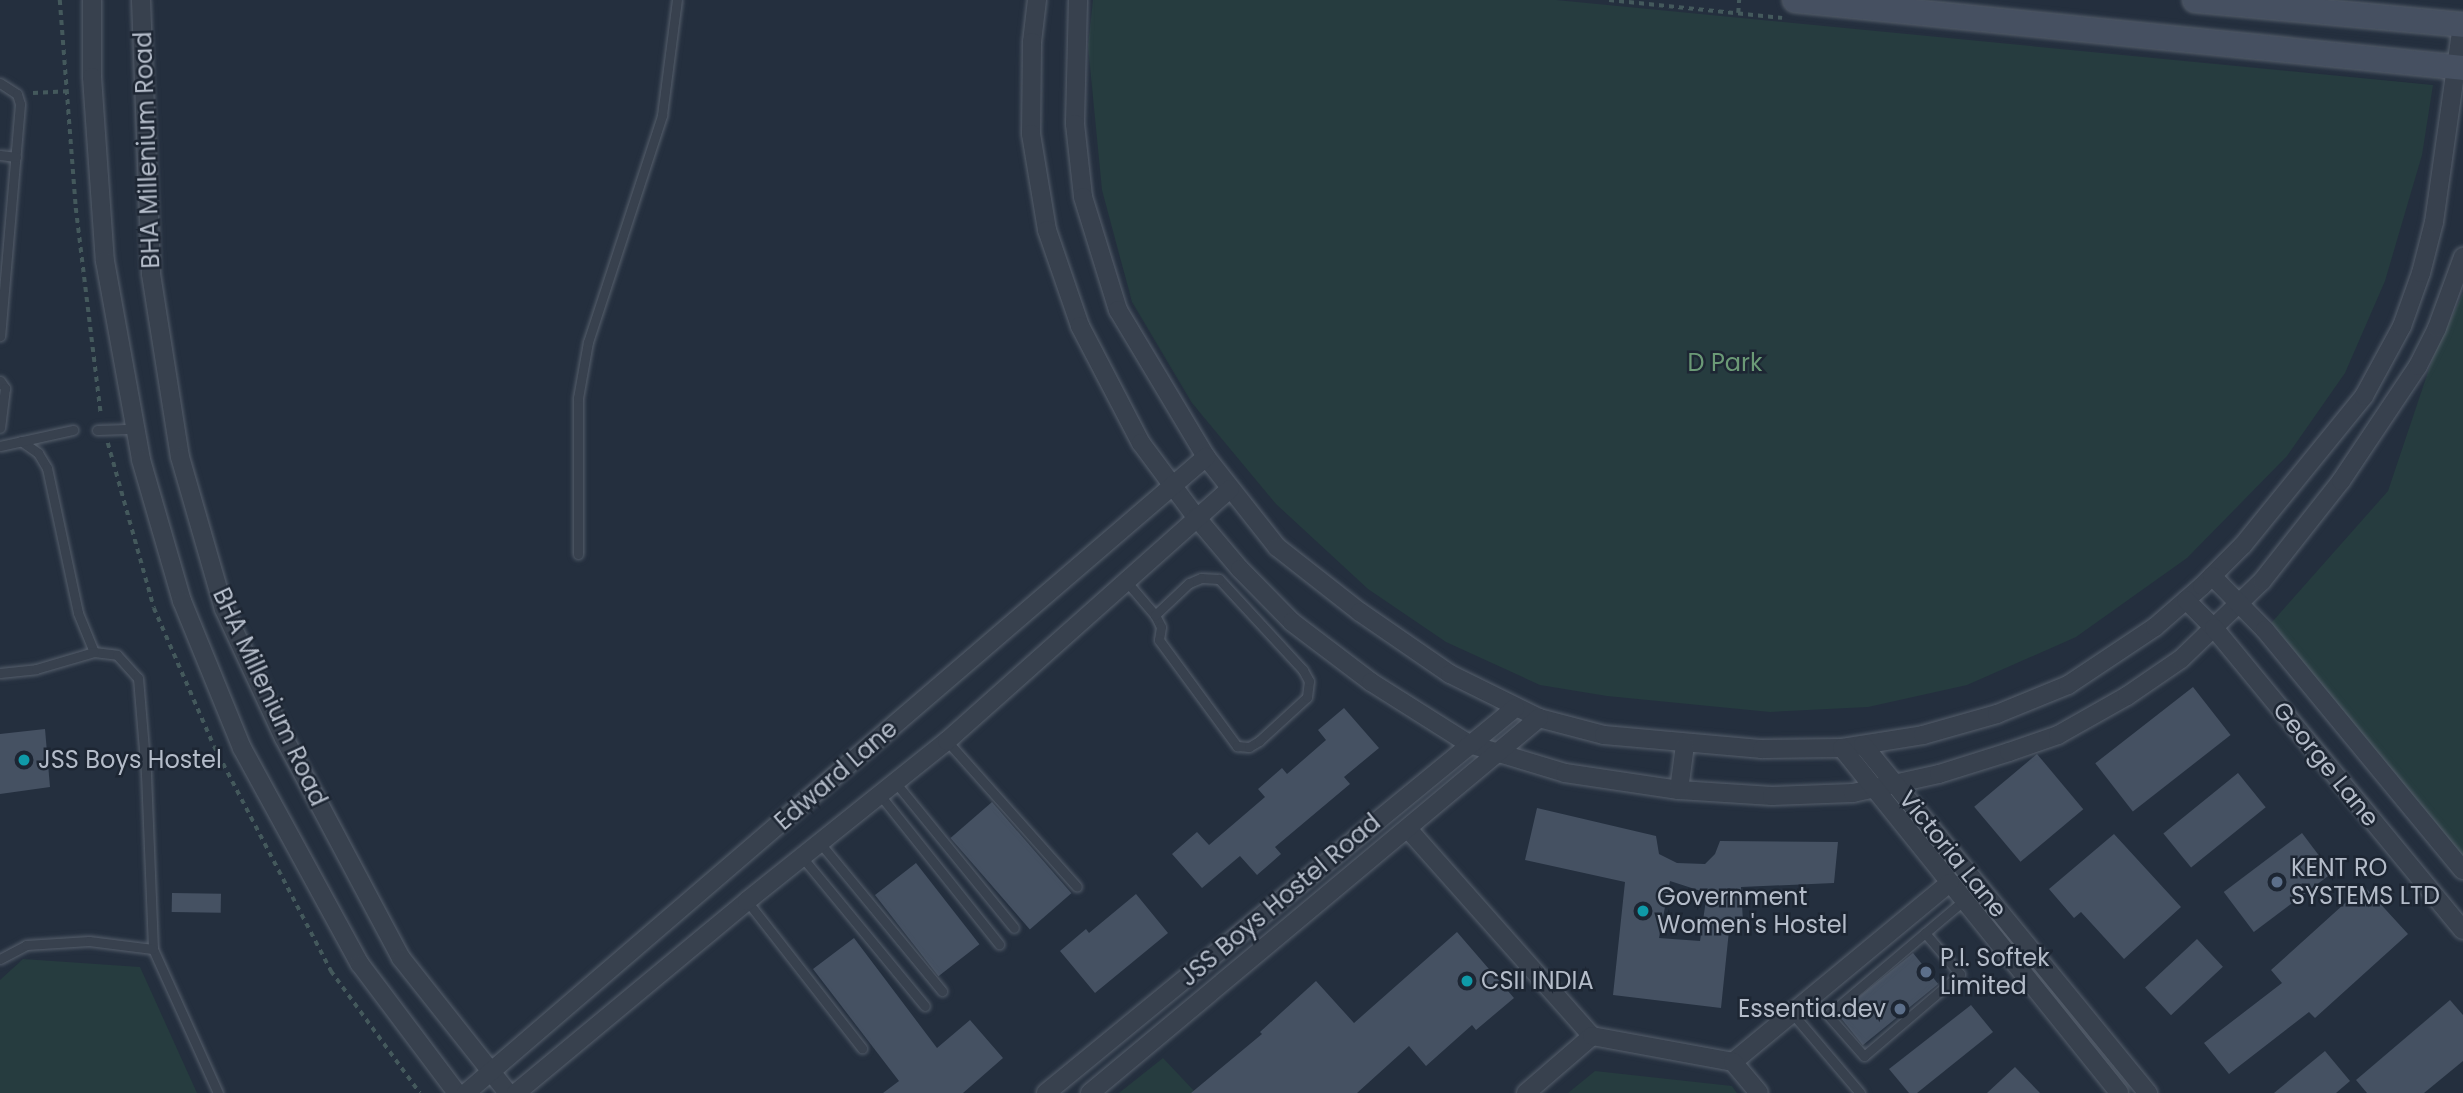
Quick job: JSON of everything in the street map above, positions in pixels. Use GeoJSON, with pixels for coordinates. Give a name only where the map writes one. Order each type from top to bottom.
{"type":"FeatureCollection","features":[{"type":"Feature","properties":{"kind":"street","name":"BHA Millenium Road"},"geometry":{"type":"LineString","coordinates":[[92,0],[92,77],[105,261],[141,460],[182,601],[242,748],[359,964],[457,1093]]}},
{"type":"Feature","properties":{"kind":"street","name":"BHA Millenium Road"},"geometry":{"type":"LineString","coordinates":[[141,0],[151,274],[180,457],[224,609],[284,738],[401,958],[508,1093]]}},
{"type":"Feature","properties":{"kind":"street"},"geometry":{"type":"LineString","coordinates":[[1037,0],[1032,42],[1031,134],[1047,230],[1080,326],[1141,443],[1196,517],[1240,569],[1292,622],[1371,682],[1469,744],[1564,773],[1679,790],[1772,796],[1853,793],[1938,775],[2058,735],[2127,696],[2181,659],[2214,628],[2262,581],[2318,511],[2389,412],[2418,366],[2437,328],[2463,257]]}},
{"type":"Feature","properties":{"kind":"street"},"geometry":{"type":"LineString","coordinates":[[1078,0],[1075,124],[1083,197],[1118,310],[1206,457],[1277,547],[1360,612],[1450,674],[1539,718],[1604,735],[1685,745],[1762,749],[1842,748],[1923,735],[1997,714],[2068,685],[2155,627],[2212,576],[2243,545],[2364,396],[2402,326],[2421,272],[2434,222],[2460,68],[2462,25],[2261,3],[2194,0]]}},
{"type":"Feature","properties":{"kind":"street"},"geometry":{"type":"LineString","coordinates":[[1795,0],[2460,68]]}},
{"type":"Feature","properties":{"kind":"street","name":"Edward Lane"},"geometry":{"type":"LineString","coordinates":[[466,1093],[1206,457]]}},
{"type":"Feature","properties":{"kind":"street","name":"Edward Lane"},"geometry":{"type":"LineString","coordinates":[[516,1093],[747,901],[947,741],[1230,489]]}},
{"type":"Feature","properties":{"kind":"street","name":"George Lane"},"geometry":{"type":"LineString","coordinates":[[2212,576],[2265,629],[2463,870]]}},
{"type":"Feature","properties":{"kind":"street","name":"George Lane"},"geometry":{"type":"LineString","coordinates":[[2186,600],[2214,628],[2463,930]]}},
{"type":"Feature","properties":{"kind":"street","name":"JSS Boys Hostel Road"},"geometry":{"type":"LineString","coordinates":[[1046,1093],[1515,708]]}},
{"type":"Feature","properties":{"kind":"street","name":"JSS Boys Hostel Road"},"geometry":{"type":"LineString","coordinates":[[1096,1088],[1498,755],[1539,718]]}},
{"type":"Feature","properties":{"kind":"street"},"geometry":{"type":"LineString","coordinates":[[1679,790],[1685,745]]}},
{"type":"Feature","properties":{"kind":"street","name":"Victoria Lane"},"geometry":{"type":"LineString","coordinates":[[1863,745],[2148,1093]]}},
{"type":"Feature","properties":{"kind":"street","name":"Victoria Lane"},"geometry":{"type":"LineString","coordinates":[[1842,748],[2119,1093]]}},
{"type":"Feature","properties":{"kind":"street"},"geometry":{"type":"LineString","coordinates":[[1409,829],[1592,1036],[1734,1062],[1759,1093]]}},
{"type":"Feature","properties":{"kind":"street"},"geometry":{"type":"LineString","coordinates":[[1734,1062],[1949,883]]}},
{"type":"Feature","properties":{"kind":"street"},"geometry":{"type":"LineString","coordinates":[[1526,1093],[1592,1036]]}},
{"type":"Feature","properties":{"kind":"street"},"geometry":{"type":"LineString","coordinates":[[1083,1063],[1096,1088]]}},
{"type":"Feature","properties":{"kind":"lane"},"geometry":{"type":"LineString","coordinates":[[578,554],[578,398],[586,354],[604,287],[641,186],[663,115],[677,0]]}},
{"type":"Feature","properties":{"kind":"lane"},"geometry":{"type":"LineString","coordinates":[[0,83],[16,94],[20,104],[0,336]]}},
{"type":"Feature","properties":{"kind":"lane"},"geometry":{"type":"LineString","coordinates":[[0,155],[16,157]]}},
{"type":"Feature","properties":{"kind":"lane"},"geometry":{"type":"LineString","coordinates":[[0,381],[5,388],[0,428]]}},
{"type":"Feature","properties":{"kind":"lane"},"geometry":{"type":"LineString","coordinates":[[97,430],[135,429]]}},
{"type":"Feature","properties":{"kind":"lane"},"geometry":{"type":"LineString","coordinates":[[0,446],[73,430]]}},
{"type":"Feature","properties":{"kind":"lane"},"geometry":{"type":"LineString","coordinates":[[21,441],[38,453],[47,468],[78,614],[94,652]]}},
{"type":"Feature","properties":{"kind":"lane"},"geometry":{"type":"LineString","coordinates":[[1126,581],[1155,615],[1161,627],[1159,640],[1237,746],[1250,747],[1259,741],[1307,697],[1309,681],[1303,670],[1219,579],[1201,578],[1188,583],[1155,615]]}},
{"type":"Feature","properties":{"kind":"lane"},"geometry":{"type":"LineString","coordinates":[[0,673],[36,669],[94,652],[117,655],[138,678],[146,774],[153,949],[218,1093]]}},
{"type":"Feature","properties":{"kind":"lane"},"geometry":{"type":"LineString","coordinates":[[947,741],[1077,887]]}},
{"type":"Feature","properties":{"kind":"lane"},"geometry":{"type":"LineString","coordinates":[[895,782],[1014,928]]}},
{"type":"Feature","properties":{"kind":"lane"},"geometry":{"type":"LineString","coordinates":[[880,795],[999,944]]}},
{"type":"Feature","properties":{"kind":"lane"},"geometry":{"type":"LineString","coordinates":[[820,843],[942,991]]}},
{"type":"Feature","properties":{"kind":"lane"},"geometry":{"type":"LineString","coordinates":[[802,857],[925,1006]]}},
{"type":"Feature","properties":{"kind":"lane"},"geometry":{"type":"LineString","coordinates":[[747,901],[862,1048]]}},
{"type":"Feature","properties":{"kind":"lane"},"geometry":{"type":"LineString","coordinates":[[1925,933],[1960,974],[1864,1056],[1828,1015],[1925,933],[1963,901]]}},
{"type":"Feature","properties":{"kind":"lane"},"geometry":{"type":"LineString","coordinates":[[0,959],[26,945],[89,941],[153,949]]}},
{"type":"Feature","properties":{"kind":"lane"},"geometry":{"type":"LineString","coordinates":[[1792,1013],[1860,1093]]}},
{"type":"Feature","properties":{"kind":"path"},"geometry":{"type":"LineString","coordinates":[[1738,13],[1739,0]]}},
{"type":"Feature","properties":{"kind":"path"},"geometry":{"type":"LineString","coordinates":[[16,94],[67,91]]}},
{"type":"Feature","properties":{"kind":"green space","name":"D Park"},"geometry":{"type":"Polygon","coordinates":[[[1093,0],[1556,0],[2433,85],[2422,155],[2385,281],[2345,373],[2287,456],[2187,558],[2076,637],[1967,685],[1868,707],[1770,712],[1607,696],[1540,685],[1446,642],[1368,589],[1276,504],[1192,403],[1132,302],[1102,190],[1088,46],[1093,0]]]}},
{"type":"Feature","properties":{"kind":"green space"},"geometry":{"type":"Polygon","coordinates":[[[2463,293],[2463,870],[2265,630],[2388,491],[2433,357],[2463,293]]]}},
{"type":"Feature","properties":{"kind":"green space"},"geometry":{"type":"Polygon","coordinates":[[[23,959],[140,967],[197,1093],[0,1093],[0,980],[23,959]]]}},
{"type":"Feature","properties":{"kind":"green space"},"geometry":{"type":"Polygon","coordinates":[[[1163,1058],[1196,1093],[1119,1093],[1163,1058]]]}},
{"type":"Feature","properties":{"kind":"green space"},"geometry":{"type":"Polygon","coordinates":[[[1595,1071],[1732,1086],[1737,1093],[1568,1093],[1595,1071]]]}},
{"type":"Feature","properties":{"kind":"building"},"geometry":{"type":"Polygon","coordinates":[[[2193,687],[2231,735],[2133,811],[2095,763],[2193,687]]]}},
{"type":"Feature","properties":{"kind":"building"},"geometry":{"type":"Polygon","coordinates":[[[1344,708],[1379,748],[1344,777],[1350,784],[1275,847],[1281,854],[1257,875],[1240,856],[1202,888],[1172,854],[1197,832],[1209,845],[1265,797],[1258,789],[1282,768],[1287,774],[1326,740],[1318,730],[1344,708]]]}},
{"type":"Feature","properties":{"kind":"building","name":"JSS Boys Hostel"},"geometry":{"type":"Polygon","coordinates":[[[45,729],[50,787],[0,794],[0,734],[45,729]]]}},
{"type":"Feature","properties":{"kind":"building"},"geometry":{"type":"Polygon","coordinates":[[[2037,754],[2083,809],[2020,862],[1974,807],[2037,754]]]}},
{"type":"Feature","properties":{"kind":"building"},"geometry":{"type":"Polygon","coordinates":[[[2238,773],[2266,807],[2191,868],[2163,833],[2238,773]]]}},
{"type":"Feature","properties":{"kind":"building"},"geometry":{"type":"Polygon","coordinates":[[[992,802],[1071,893],[1030,929],[950,838],[992,802]]]}},
{"type":"Feature","properties":{"kind":"building","name":"Government Women's Hostel"},"geometry":{"type":"Polygon","coordinates":[[[1537,808],[1656,836],[1659,854],[1677,863],[1705,864],[1715,854],[1720,841],[1838,842],[1834,883],[1741,887],[1743,922],[1730,921],[1721,1008],[1613,995],[1625,882],[1525,860],[1537,808]],[[1670,881],[1659,938],[1700,941],[1707,893],[1670,881]]]}},
{"type":"Feature","properties":{"kind":"building","name":"KENT RO SYSTEMS LTD"},"geometry":{"type":"Polygon","coordinates":[[[2302,833],[2332,873],[2254,932],[2224,892],[2302,833]]]}},
{"type":"Feature","properties":{"kind":"building"},"geometry":{"type":"Polygon","coordinates":[[[2114,834],[2181,907],[2124,959],[2081,912],[2074,918],[2049,889],[2114,834]]]}},
{"type":"Feature","properties":{"kind":"building"},"geometry":{"type":"Polygon","coordinates":[[[916,863],[979,944],[938,976],[875,895],[916,863]]]}},
{"type":"Feature","properties":{"kind":"building"},"geometry":{"type":"Polygon","coordinates":[[[2364,886],[2408,934],[2315,1018],[2309,1012],[2229,1074],[2204,1043],[2282,983],[2271,970],[2364,886]]]}},
{"type":"Feature","properties":{"kind":"building"},"geometry":{"type":"Polygon","coordinates":[[[172,893],[221,894],[221,913],[172,912],[172,893]]]}},
{"type":"Feature","properties":{"kind":"building"},"geometry":{"type":"Polygon","coordinates":[[[1136,894],[1168,933],[1095,993],[1060,951],[1086,929],[1089,933],[1136,894]]]}},
{"type":"Feature","properties":{"kind":"building"},"geometry":{"type":"Polygon","coordinates":[[[1457,932],[1514,998],[1476,1030],[1472,1025],[1426,1066],[1409,1046],[1357,1093],[1191,1093],[1262,1034],[1260,1032],[1316,981],[1354,1023],[1457,932]]]}},
{"type":"Feature","properties":{"kind":"building"},"geometry":{"type":"Polygon","coordinates":[[[854,938],[937,1048],[970,1020],[1003,1058],[963,1093],[883,1093],[899,1081],[813,969],[854,938]]]}},
{"type":"Feature","properties":{"kind":"building"},"geometry":{"type":"Polygon","coordinates":[[[2197,939],[2223,967],[2171,1015],[2145,987],[2197,939]]]}},
{"type":"Feature","properties":{"kind":"building"},"geometry":{"type":"Polygon","coordinates":[[[1913,953],[1938,984],[1863,1045],[1838,1014],[1913,953]]]}},
{"type":"Feature","properties":{"kind":"building"},"geometry":{"type":"Polygon","coordinates":[[[2450,1000],[2463,1015],[2463,1061],[2424,1093],[2367,1093],[2356,1080],[2450,1000]]]}},
{"type":"Feature","properties":{"kind":"building"},"geometry":{"type":"Polygon","coordinates":[[[1971,1005],[1993,1032],[1917,1093],[1909,1093],[1889,1069],[1971,1005]]]}},
{"type":"Feature","properties":{"kind":"building"},"geometry":{"type":"Polygon","coordinates":[[[2325,1051],[2350,1081],[2336,1093],[2274,1093],[2325,1051]]]}},
{"type":"Feature","properties":{"kind":"building"},"geometry":{"type":"Polygon","coordinates":[[[2015,1067],[2040,1093],[1987,1093],[2015,1067]]]}},
{"type":"Feature","properties":{"kind":"place","name":"JSS Boys Hostel"},"geometry":{"type":"Point","coordinates":[24,760]}},
{"type":"Feature","properties":{"kind":"place","name":"KENT RO SYSTEMS LTD"},"geometry":{"type":"Point","coordinates":[2277,882]}},
{"type":"Feature","properties":{"kind":"place","name":"Government Women's Hostel"},"geometry":{"type":"Point","coordinates":[1643,911]}},
{"type":"Feature","properties":{"kind":"place","name":"P.I. Softek Limited"},"geometry":{"type":"Point","coordinates":[1926,972]}},
{"type":"Feature","properties":{"kind":"place","name":"CSII INDIA"},"geometry":{"type":"Point","coordinates":[1467,981]}},
{"type":"Feature","properties":{"kind":"place","name":"Essentia.dev"},"geometry":{"type":"Point","coordinates":[1900,1009]}}]}
